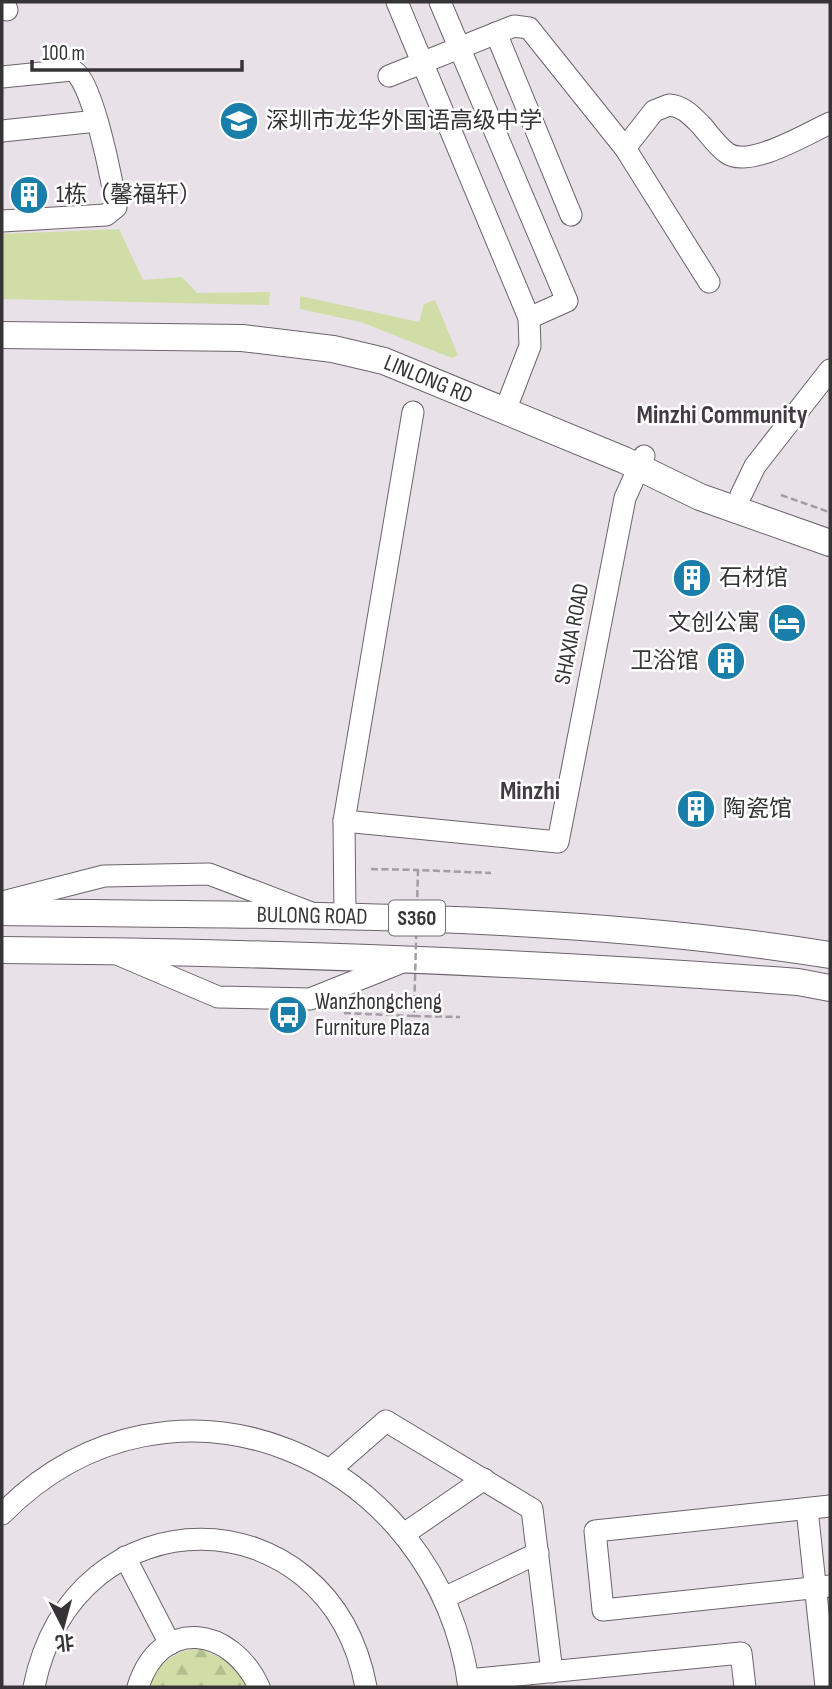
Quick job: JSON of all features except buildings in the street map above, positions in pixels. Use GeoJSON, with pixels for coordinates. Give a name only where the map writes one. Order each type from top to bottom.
{"type":"FeatureCollection","features":[{"type":"Feature","properties":{"kind":"main road","name":"LINLONG RD"},"geometry":{"type":"LineString","coordinates":[[2,322],[242,324],[323,332],[376,344],[510,398],[641,462],[700,497],[830,543]]}},
{"type":"Feature","properties":{"kind":"main road","name":"LINLONG RD"},"geometry":{"type":"LineString","coordinates":[[2,335],[242,338],[334,349],[415,372],[641,462],[740,495],[830,519]]}},
{"type":"Feature","properties":{"kind":"main road","name":"BULONG ROAD"},"geometry":{"type":"LineString","coordinates":[[2,912],[501,920],[603,928],[830,955]]}},
{"type":"Feature","properties":{"kind":"main road","name":"BULONG ROAD"},"geometry":{"type":"LineString","coordinates":[[2,950],[410,958],[601,967],[798,982],[830,988]]}},
{"type":"Feature","properties":{"kind":"street"},"geometry":{"type":"LineString","coordinates":[[397,2],[529,318],[530,345],[510,398]]}},
{"type":"Feature","properties":{"kind":"street"},"geometry":{"type":"LineString","coordinates":[[440,2],[567,302],[529,318]]}},
{"type":"Feature","properties":{"kind":"street"},"geometry":{"type":"LineString","coordinates":[[389,76],[496,33],[522,26],[534,31],[625,148],[709,282]]}},
{"type":"Feature","properties":{"kind":"street"},"geometry":{"type":"LineString","coordinates":[[496,33],[571,215]]}},
{"type":"Feature","properties":{"kind":"street"},"geometry":{"type":"LineString","coordinates":[[2,77],[75,70],[83,79],[97,121],[116,203],[113,212],[2,221]]}},
{"type":"Feature","properties":{"kind":"street"},"geometry":{"type":"LineString","coordinates":[[625,148],[654,111],[669,105],[691,114],[727,153],[736,157],[748,158],[771,151],[830,123]]}},
{"type":"Feature","properties":{"kind":"street"},"geometry":{"type":"LineString","coordinates":[[2,131],[97,121]]}},
{"type":"Feature","properties":{"kind":"street"},"geometry":{"type":"LineString","coordinates":[[740,495],[752,470],[830,370]]}},
{"type":"Feature","properties":{"kind":"street"},"geometry":{"type":"LineString","coordinates":[[345,916],[344,821],[413,412]]}},
{"type":"Feature","properties":{"kind":"street","name":"SHAXIA ROAD"},"geometry":{"type":"LineString","coordinates":[[344,821],[558,842],[625,498],[641,462]]}},
{"type":"Feature","properties":{"kind":"street"},"geometry":{"type":"LineString","coordinates":[[2,902],[104,876],[209,874],[317,915]]}},
{"type":"Feature","properties":{"kind":"street"},"geometry":{"type":"LineString","coordinates":[[112,952],[218,997],[310,999],[410,958]]}},
{"type":"Feature","properties":{"kind":"street"},"geometry":{"type":"LineString","coordinates":[[331,1469],[386,1421],[533,1508],[552,1672]]}},
{"type":"Feature","properties":{"kind":"street"},"geometry":{"type":"LineString","coordinates":[[2,1514],[32,1486],[70,1461],[112,1443],[157,1433],[202,1430],[247,1436],[291,1449],[331,1469],[378,1505],[404,1534],[444,1598],[461,1642],[469,1684],[552,1672],[741,1653],[745,1687]]}},
{"type":"Feature","properties":{"kind":"street"},"geometry":{"type":"LineString","coordinates":[[404,1534],[484,1479]]}},
{"type":"Feature","properties":{"kind":"street"},"geometry":{"type":"LineString","coordinates":[[823,1587],[604,1610],[595,1531],[830,1506]]}},
{"type":"Feature","properties":{"kind":"street"},"geometry":{"type":"LineString","coordinates":[[807,1509],[823,1587],[827,1674]]}},
{"type":"Feature","properties":{"kind":"street"},"geometry":{"type":"LineString","coordinates":[[34,1687],[46,1643],[70,1601],[95,1576],[125,1556],[158,1544],[193,1539],[237,1543],[279,1559],[308,1581],[333,1609],[351,1641],[366,1687]]}},
{"type":"Feature","properties":{"kind":"street"},"geometry":{"type":"LineString","coordinates":[[444,1598],[538,1553]]}},
{"type":"Feature","properties":{"kind":"street"},"geometry":{"type":"LineString","coordinates":[[125,1556],[170,1644]]}},
{"type":"Feature","properties":{"kind":"street"},"geometry":{"type":"LineString","coordinates":[[138,1687],[147,1665],[170,1644],[201,1638],[222,1644],[240,1656],[259,1687]]}},
{"type":"Feature","properties":{"kind":"path"},"geometry":{"type":"LineString","coordinates":[[781,495],[830,519]]}},
{"type":"Feature","properties":{"kind":"path"},"geometry":{"type":"LineString","coordinates":[[371,869],[491,873]]}},
{"type":"Feature","properties":{"kind":"path"},"geometry":{"type":"LineString","coordinates":[[414,1016],[418,870]]}},
{"type":"Feature","properties":{"kind":"path"},"geometry":{"type":"LineString","coordinates":[[344,1013],[460,1017]]}},
{"type":"Feature","properties":{"kind":"green space"},"geometry":{"type":"Polygon","coordinates":[[[119,229],[143,280],[182,277],[197,293],[270,292],[269,305],[2,299],[2,234],[119,229]]]}},
{"type":"Feature","properties":{"kind":"green space"},"geometry":{"type":"Polygon","coordinates":[[[300,296],[419,322],[424,304],[435,300],[458,355],[452,358],[361,322],[300,309],[300,296]]]}},
{"type":"Feature","properties":{"kind":"green space"},"geometry":{"type":"Polygon","coordinates":[[[201,1649],[232,1663],[247,1687],[149,1687],[169,1659],[183,1652],[201,1649]]]}},
{"type":"Feature","properties":{"kind":"place","name":"深圳市龙华外国语高级中学"},"geometry":{"type":"Point","coordinates":[239,121]}},
{"type":"Feature","properties":{"kind":"place","name":"1栋（馨福轩）"},"geometry":{"type":"Point","coordinates":[29,195]}},
{"type":"Feature","properties":{"kind":"place","name":"石材馆"},"geometry":{"type":"Point","coordinates":[692,578]}},
{"type":"Feature","properties":{"kind":"place","name":"文创公寓"},"geometry":{"type":"Point","coordinates":[787,623]}},
{"type":"Feature","properties":{"kind":"place","name":"卫浴馆"},"geometry":{"type":"Point","coordinates":[726,661]}},
{"type":"Feature","properties":{"kind":"place","name":"陶瓷馆"},"geometry":{"type":"Point","coordinates":[696,809]}},
{"type":"Feature","properties":{"kind":"place","name":"Wanzhongcheng Furniture Plaza"},"geometry":{"type":"Point","coordinates":[288,1015]}},
{"type":"Feature","properties":{"kind":"district","name":"Minzhi Community"},"geometry":{"type":"Point","coordinates":[722,415]}},
{"type":"Feature","properties":{"kind":"district","name":"Minzhi"},"geometry":{"type":"Point","coordinates":[530,791]}}]}
